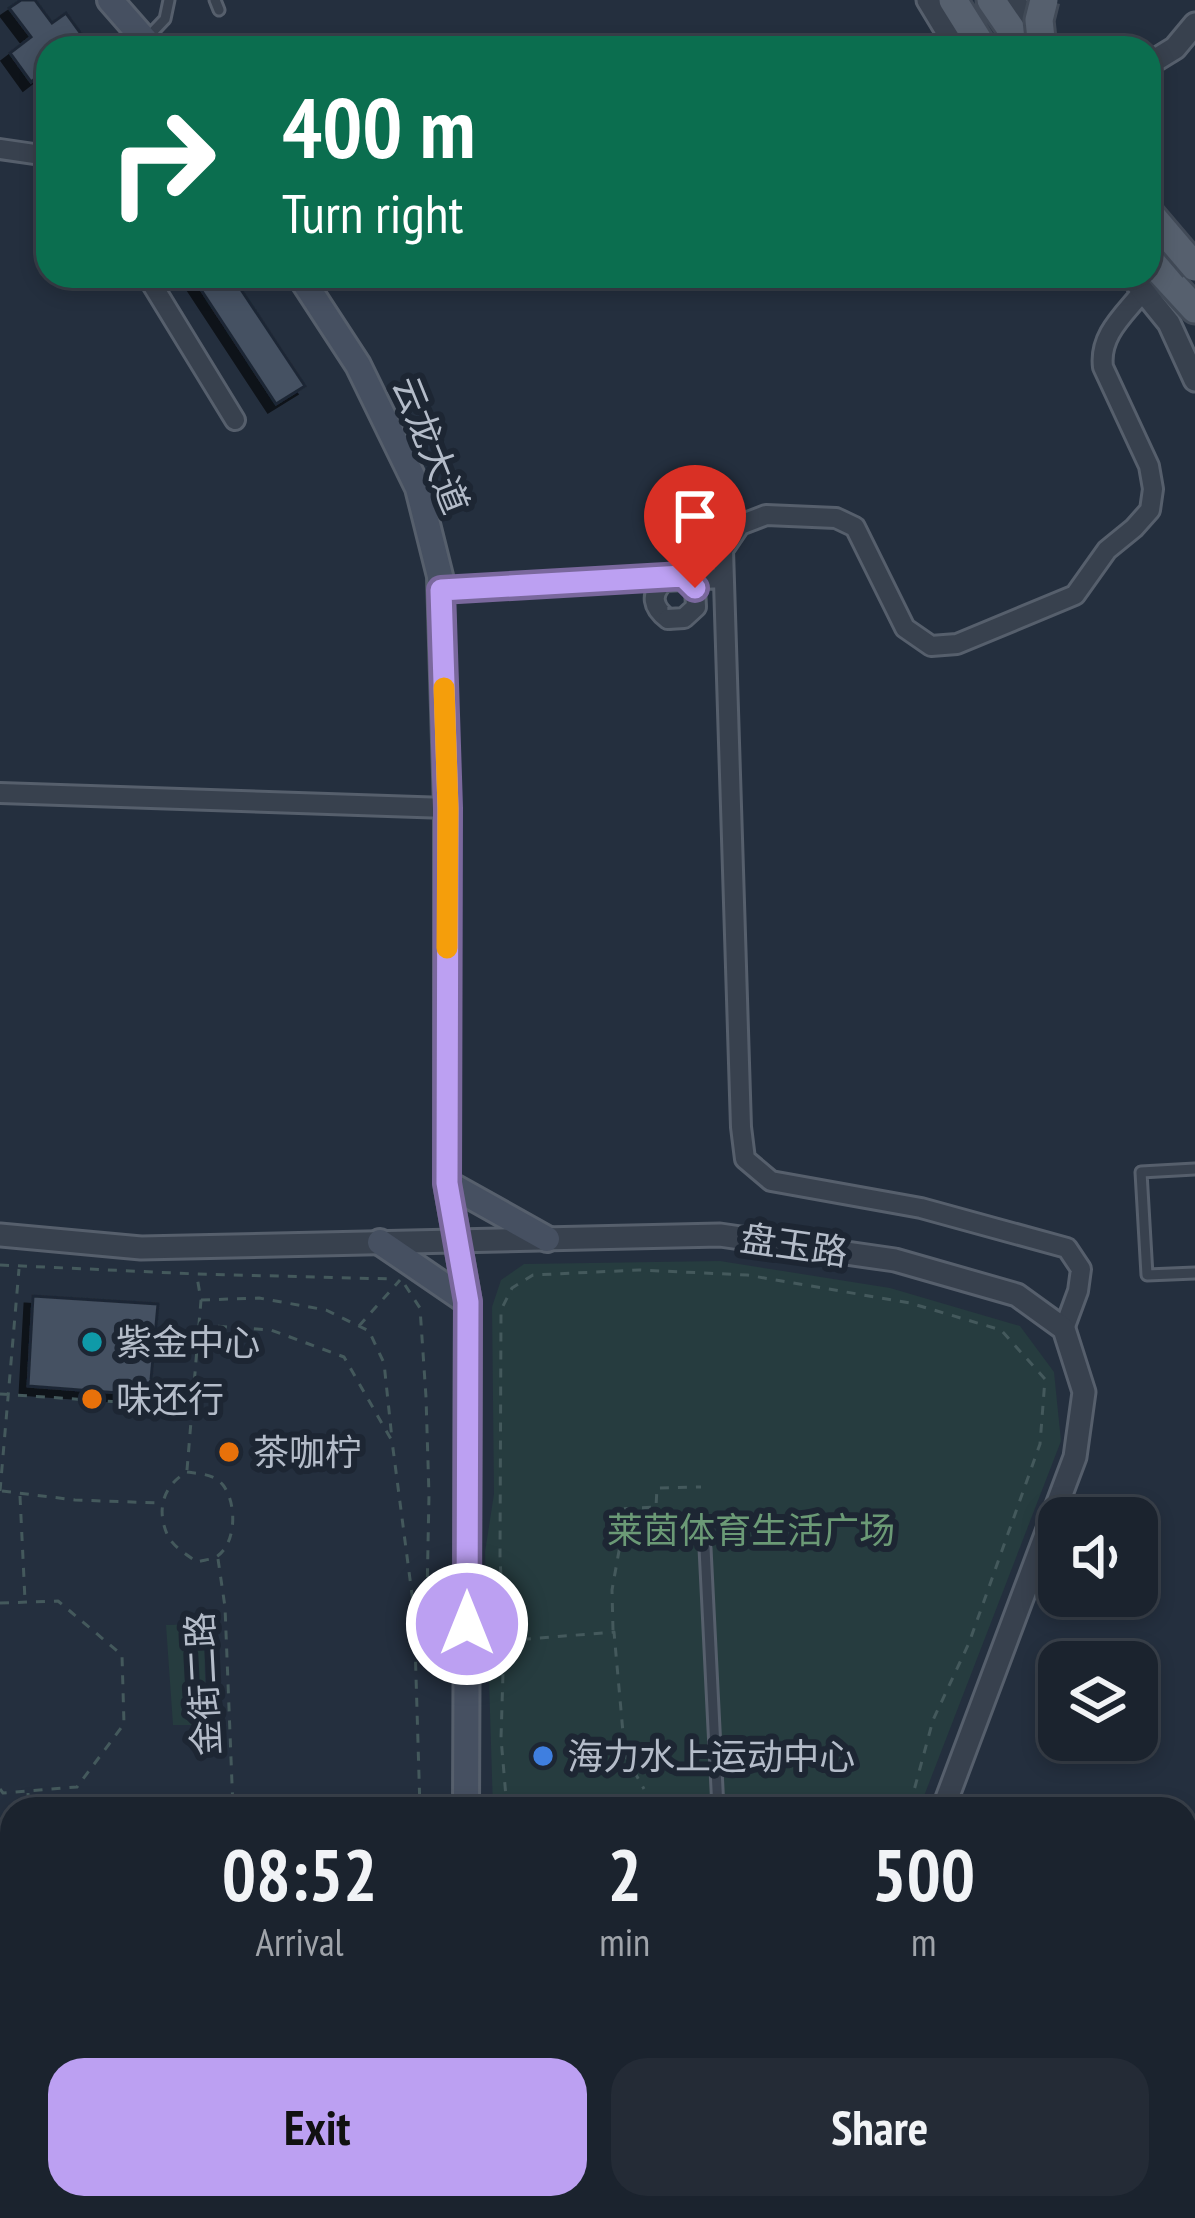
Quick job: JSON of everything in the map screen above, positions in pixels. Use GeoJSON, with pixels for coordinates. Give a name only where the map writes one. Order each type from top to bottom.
{"type":"FeatureCollection","features":[{"type":"Feature","properties":{"kind":"main road"},"geometry":{"type":"LineString","coordinates":[[110,0],[142,36]]}},
{"type":"Feature","properties":{"kind":"main road"},"geometry":{"type":"LineString","coordinates":[[953,0],[975,36]]}},
{"type":"Feature","properties":{"kind":"main road"},"geometry":{"type":"LineString","coordinates":[[991,0],[1028,36]]}},
{"type":"Feature","properties":{"kind":"main road"},"geometry":{"type":"LineString","coordinates":[[1039,36],[1044,0]]}},
{"type":"Feature","properties":{"kind":"main road"},"geometry":{"type":"LineString","coordinates":[[1161,228],[1195,272]]}},
{"type":"Feature","properties":{"kind":"main road"},"geometry":{"type":"LineString","coordinates":[[1161,272],[1195,309]]}},
{"type":"Feature","properties":{"kind":"main road","name":"云龙大道"},"geometry":{"type":"LineString","coordinates":[[308,288],[358,365],[418,488],[440,576],[448,808],[447,1183],[468,1302],[466,1797]]}},
{"type":"Feature","properties":{"kind":"main road"},"geometry":{"type":"LineString","coordinates":[[447,1183],[547,1239]]}},
{"type":"Feature","properties":{"kind":"main road"},"geometry":{"type":"LineString","coordinates":[[380,1242],[468,1302]]}},
{"type":"Feature","properties":{"kind":"street"},"geometry":{"type":"LineString","coordinates":[[928,0],[950,36]]}},
{"type":"Feature","properties":{"kind":"street"},"geometry":{"type":"LineString","coordinates":[[1014,0],[1033,36]]}},
{"type":"Feature","properties":{"kind":"street"},"geometry":{"type":"LineString","coordinates":[[1161,57],[1195,24]]}},
{"type":"Feature","properties":{"kind":"street"},"geometry":{"type":"LineString","coordinates":[[0,149],[36,154]]}},
{"type":"Feature","properties":{"kind":"street"},"geometry":{"type":"LineString","coordinates":[[1161,221],[1195,272]]}},
{"type":"Feature","properties":{"kind":"street"},"geometry":{"type":"LineString","coordinates":[[154,288],[235,419]]}},
{"type":"Feature","properties":{"kind":"street"},"geometry":{"type":"LineString","coordinates":[[948,1797],[1075,1457],[1084,1392],[1064,1329],[1081,1269],[1067,1248],[921,1208],[771,1181],[745,1159],[723,550],[740,525],[766,515],[836,518],[855,527],[905,628],[931,646],[957,644],[1075,595],[1107,550],[1150,510],[1149,466],[1103,367],[1101,352],[1135,288]]}},
{"type":"Feature","properties":{"kind":"street"},"geometry":{"type":"LineString","coordinates":[[1140,288],[1169,323],[1195,380]]}},
{"type":"Feature","properties":{"kind":"street"},"geometry":{"type":"LineString","coordinates":[[441,590],[683,576],[695,588],[696,607],[684,618],[668,619],[654,601],[664,581],[722,578]]}},
{"type":"Feature","properties":{"kind":"street"},"geometry":{"type":"LineString","coordinates":[[0,793],[448,808]]}},
{"type":"Feature","properties":{"kind":"street","name":"盘玉路"},"geometry":{"type":"LineString","coordinates":[[0,1235],[141,1247],[721,1235],[895,1260],[1017,1294],[1064,1329]]}},
{"type":"Feature","properties":{"kind":"lane"},"geometry":{"type":"LineString","coordinates":[[154,36],[166,19],[169,0]]}},
{"type":"Feature","properties":{"kind":"lane"},"geometry":{"type":"LineString","coordinates":[[1195,1168],[1141,1172],[1147,1275],[1195,1273]]}},
{"type":"Feature","properties":{"kind":"lane"},"geometry":{"type":"LineString","coordinates":[[705,1548],[717,1797]]}},
{"type":"Feature","properties":{"kind":"path"},"geometry":{"type":"LineString","coordinates":[[0,1265],[401,1279]]}},
{"type":"Feature","properties":{"kind":"path"},"geometry":{"type":"LineString","coordinates":[[19,1267],[0,1491],[161,1503]]}},
{"type":"Feature","properties":{"kind":"path"},"geometry":{"type":"LineString","coordinates":[[505,1797],[501,1738],[501,1310],[512,1288],[532,1275],[640,1270],[747,1275],[910,1304],[1001,1330],[1045,1379],[1040,1444],[969,1642],[933,1720],[911,1797]]}},
{"type":"Feature","properties":{"kind":"path"},"geometry":{"type":"LineString","coordinates":[[187,1472],[200,1325],[196,1274]]}},
{"type":"Feature","properties":{"kind":"path"},"geometry":{"type":"LineString","coordinates":[[359,1326],[401,1279]]}},
{"type":"Feature","properties":{"kind":"path"},"geometry":{"type":"LineString","coordinates":[[401,1279],[420,1308],[426,1397],[427,1596],[415,1642]]}},
{"type":"Feature","properties":{"kind":"path"},"geometry":{"type":"LineString","coordinates":[[201,1300],[259,1298],[326,1310],[369,1331],[384,1363],[414,1610],[420,1797]]}},
{"type":"Feature","properties":{"kind":"path"},"geometry":{"type":"LineString","coordinates":[[200,1325],[271,1330],[344,1357],[392,1441]]}},
{"type":"Feature","properties":{"kind":"path"},"geometry":{"type":"LineString","coordinates":[[0,1394],[150,1404],[194,1399]]}},
{"type":"Feature","properties":{"kind":"path"},"geometry":{"type":"LineString","coordinates":[[187,1472],[210,1475],[222,1483],[232,1502],[231,1538],[218,1556],[197,1562],[167,1535],[161,1503],[172,1481],[187,1472]]}},
{"type":"Feature","properties":{"kind":"path"},"geometry":{"type":"LineString","coordinates":[[644,1789],[625,1755],[614,1632],[611,1590],[622,1534],[620,1509],[656,1507],[657,1489],[700,1487]]}},
{"type":"Feature","properties":{"kind":"path"},"geometry":{"type":"LineString","coordinates":[[20,1493],[25,1602]]}},
{"type":"Feature","properties":{"kind":"path","name":"金街二路"},"geometry":{"type":"LineString","coordinates":[[218,1556],[225,1607],[233,1797]]}},
{"type":"Feature","properties":{"kind":"path"},"geometry":{"type":"LineString","coordinates":[[0,1603],[58,1600],[122,1655],[124,1724],[77,1787],[28,1792],[0,1789]]}},
{"type":"Feature","properties":{"kind":"path"},"geometry":{"type":"LineString","coordinates":[[504,1641],[614,1632]]}},
{"type":"Feature","properties":{"kind":"path"},"geometry":{"type":"LineString","coordinates":[[28,1792],[28,1797]]}},
{"type":"Feature","properties":{"kind":"green space","name":"莱茵体育生活广场"},"geometry":{"type":"Polygon","coordinates":[[[720,1261],[890,1288],[1020,1326],[1054,1372],[1061,1441],[924,1797],[493,1797],[485,1552],[494,1494],[492,1307],[501,1280],[524,1264],[720,1261]]]}},
{"type":"Feature","properties":{"kind":"green space"},"geometry":{"type":"Polygon","coordinates":[[[204,1624],[206,1725],[173,1725],[166,1625],[204,1624]]]}},
{"type":"Feature","properties":{"kind":"building"},"geometry":{"type":"Polygon","coordinates":[[[21,0],[35,0],[52,23],[66,13],[83,36],[36,36],[36,78],[31,82],[10,53],[31,37],[9,8],[21,0]]]}},
{"type":"Feature","properties":{"kind":"building"},"geometry":{"type":"Polygon","coordinates":[[[200,288],[240,288],[305,386],[276,404],[200,288]]]}},
{"type":"Feature","properties":{"kind":"building","name":"紫金中心"},"geometry":{"type":"Polygon","coordinates":[[[33,1296],[158,1304],[151,1380],[145,1395],[28,1386],[33,1296]]]}},
{"type":"Feature","properties":{"kind":"slow traffic"},"geometry":{"type":"LineString","coordinates":[[444,688],[447,948]]}},
{"type":"Feature","properties":{"kind":"place","name":"紫金中心"},"geometry":{"type":"Point","coordinates":[92,1342]}},
{"type":"Feature","properties":{"kind":"place","name":"味还行"},"geometry":{"type":"Point","coordinates":[92,1399]}},
{"type":"Feature","properties":{"kind":"place","name":"茶咖柠"},"geometry":{"type":"Point","coordinates":[229,1452]}},
{"type":"Feature","properties":{"kind":"place","name":"海力水上运动中心"},"geometry":{"type":"Point","coordinates":[543,1756]}},
{"type":"Feature","properties":{"kind":"route"},"geometry":{"type":"LineString","coordinates":[[467,1624],[468,1302],[447,1183],[448,808],[441,590],[683,576],[695,588]]}}]}
